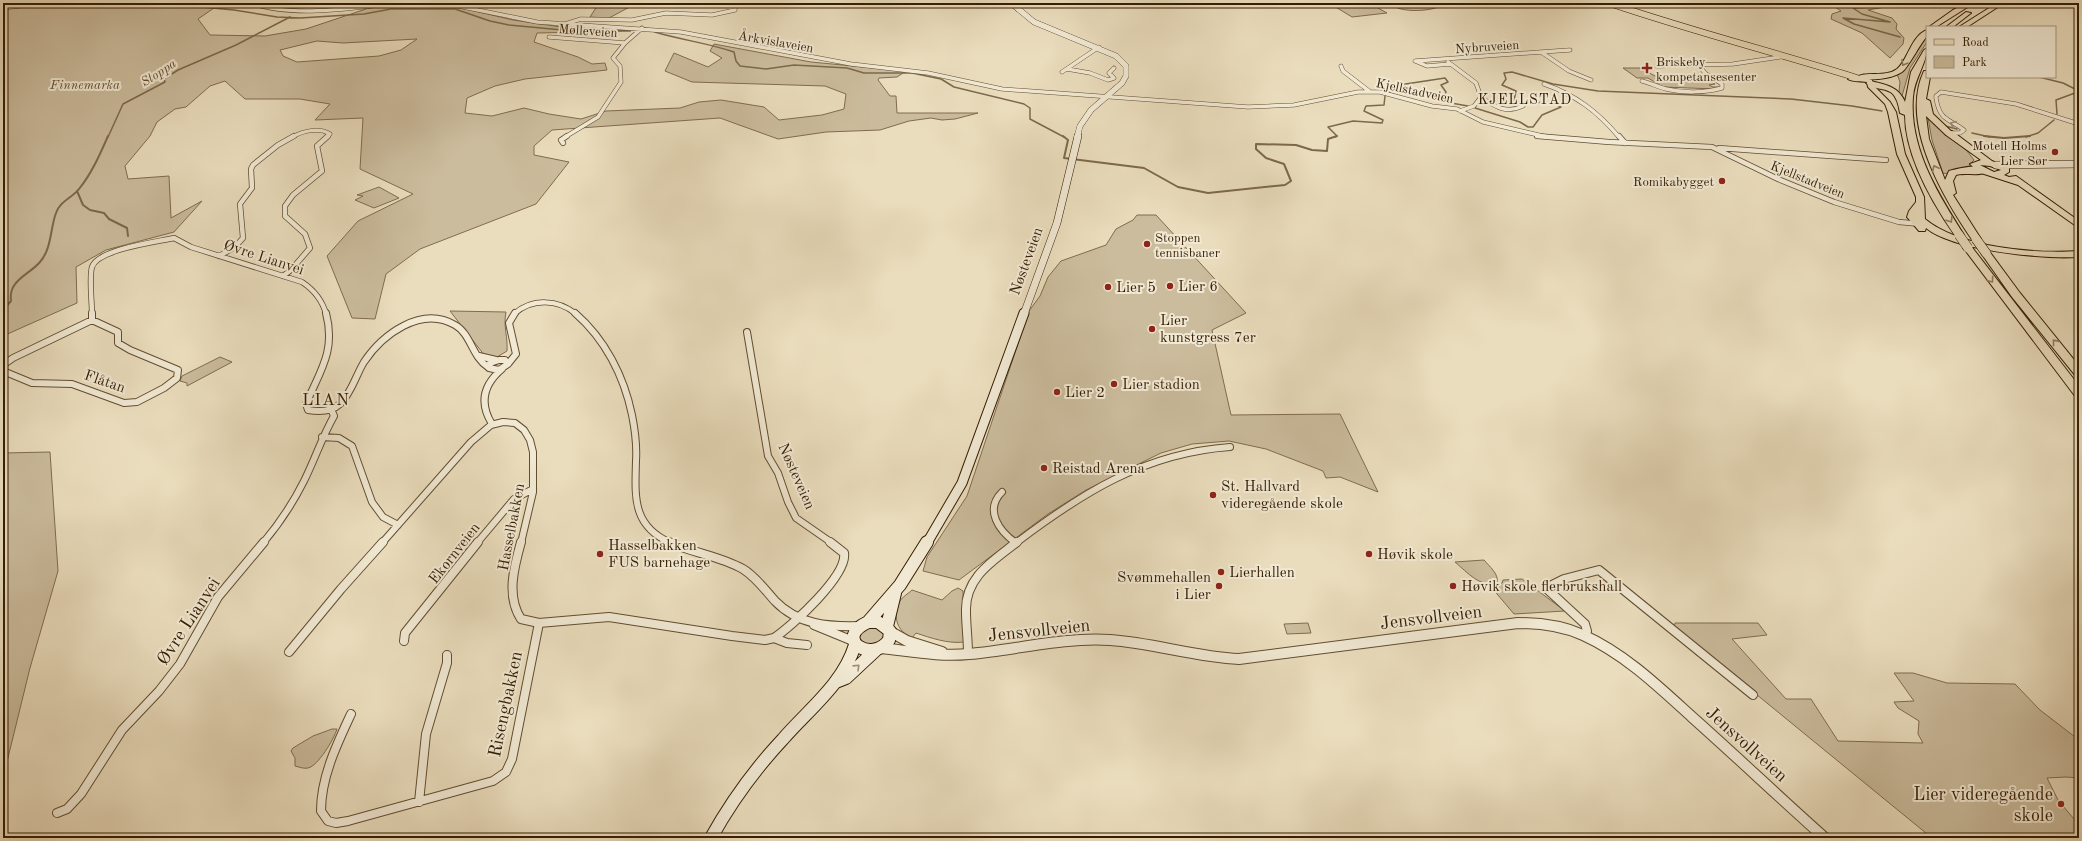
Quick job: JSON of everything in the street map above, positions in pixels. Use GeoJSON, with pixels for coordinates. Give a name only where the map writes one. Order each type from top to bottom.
{"type":"FeatureCollection","features":[{"type":"Feature","properties":{"kind":"highway"},"geometry":{"type":"LineString","coordinates":[[1933,26],[1954,11],[1971,3]]}},
{"type":"Feature","properties":{"kind":"highway"},"geometry":{"type":"LineString","coordinates":[[1964,26],[2001,3]]}},
{"type":"Feature","properties":{"kind":"highway"},"geometry":{"type":"LineString","coordinates":[[1950,26],[1977,8]]}},
{"type":"Feature","properties":{"kind":"highway"},"geometry":{"type":"LineString","coordinates":[[1857,80],[1894,73],[1902,68],[1916,44],[1926,33]]}},
{"type":"Feature","properties":{"kind":"highway"},"geometry":{"type":"LineString","coordinates":[[1926,52],[1918,66],[1912,82],[1909,102],[1909,120],[1915,146],[1925,175],[1957,237],[1968,248],[2079,394]]}},
{"type":"Feature","properties":{"kind":"highway"},"geometry":{"type":"LineString","coordinates":[[1894,73],[1897,82],[1897,93],[1902,102],[1903,113],[1909,120]]}},
{"type":"Feature","properties":{"kind":"highway"},"geometry":{"type":"LineString","coordinates":[[1926,76],[1921,96],[1922,126],[1935,170],[1953,203],[1976,239],[2016,295],[2079,373]]}},
{"type":"Feature","properties":{"kind":"highway"},"geometry":{"type":"LineString","coordinates":[[1857,80],[1887,87],[1897,93]]}},
{"type":"Feature","properties":{"kind":"highway"},"geometry":{"type":"LineString","coordinates":[[1857,80],[1881,97]]}},
{"type":"Feature","properties":{"kind":"highway"},"geometry":{"type":"LineString","coordinates":[[1870,83],[1892,112],[1899,146],[1920,197],[1920,203],[1911,215],[1918,223],[1937,232],[2026,254],[2049,256],[2079,254]]}},
{"type":"Feature","properties":{"kind":"highway"},"geometry":{"type":"LineString","coordinates":[[1921,96],[1926,100],[1926,108],[1929,115],[1949,133],[1976,154],[2005,171],[2018,183],[2079,225]]}},
{"type":"Feature","properties":{"kind":"highway"},"geometry":{"type":"LineString","coordinates":[[1976,154],[1979,162]]}},
{"type":"Feature","properties":{"kind":"highway"},"geometry":{"type":"LineString","coordinates":[[1984,171],[1974,165],[1979,162],[1994,164]]}},
{"type":"Feature","properties":{"kind":"highway"},"geometry":{"type":"LineString","coordinates":[[1953,203],[1955,199],[1950,186],[1951,174],[1962,170],[1984,171],[2018,183]]}},
{"type":"Feature","properties":{"kind":"highway"},"geometry":{"type":"LineString","coordinates":[[1994,174],[2005,171]]}},
{"type":"Feature","properties":{"kind":"main road","name":"Nøsteveien"},"geometry":{"type":"LineString","coordinates":[[864,624],[896,592],[946,513],[970,462],[1057,223],[1077,135],[1082,121],[1105,97],[1122,84],[1126,76],[1127,69],[1120,59],[1099,47],[1036,23],[1023,15],[1011,3]]}},
{"type":"Feature","properties":{"kind":"main road"},"geometry":{"type":"LineString","coordinates":[[1609,3],[1676,25],[1787,56],[1857,80]]}},
{"type":"Feature","properties":{"kind":"main road"},"geometry":{"type":"LineString","coordinates":[[1994,164],[2079,164]]}},
{"type":"Feature","properties":{"kind":"main road"},"geometry":{"type":"LineString","coordinates":[[2005,171],[2021,165]]}},
{"type":"Feature","properties":{"kind":"main road","name":"Nøsteveien"},"geometry":{"type":"LineString","coordinates":[[889,629],[896,592]]}},
{"type":"Feature","properties":{"kind":"main road"},"geometry":{"type":"LineString","coordinates":[[711,838],[726,812],[752,775],[800,719],[836,682],[852,656],[854,633],[864,624],[878,622],[889,629],[890,640],[846,678],[836,682]]}},
{"type":"Feature","properties":{"kind":"main road"},"geometry":{"type":"LineString","coordinates":[[854,643],[864,650],[879,648]]}},
{"type":"Feature","properties":{"kind":"street"},"geometry":{"type":"LineString","coordinates":[[3,8],[43,3]]}},
{"type":"Feature","properties":{"kind":"street"},"geometry":{"type":"LineString","coordinates":[[252,3],[259,8],[272,9],[350,8],[397,3]]}},
{"type":"Feature","properties":{"kind":"street","name":"Årkvislaveien"},"geometry":{"type":"LineString","coordinates":[[443,3],[505,18],[564,25],[688,33],[727,42],[851,64],[920,72],[1002,89],[1105,97]]}},
{"type":"Feature","properties":{"kind":"street"},"geometry":{"type":"LineString","coordinates":[[564,25],[576,20],[589,18],[622,20],[671,13],[723,13],[734,11],[736,9],[735,3]]}},
{"type":"Feature","properties":{"kind":"street"},"geometry":{"type":"LineString","coordinates":[[563,143],[562,140],[565,137],[598,117],[621,82],[622,74],[620,66],[612,60],[625,43],[641,30]]}},
{"type":"Feature","properties":{"kind":"street","name":"Mølleveien"},"geometry":{"type":"LineString","coordinates":[[549,37],[625,43]]}},
{"type":"Feature","properties":{"kind":"street"},"geometry":{"type":"LineString","coordinates":[[1062,72],[1099,47]]}},
{"type":"Feature","properties":{"kind":"street","name":"Nybruveien"},"geometry":{"type":"LineString","coordinates":[[1443,59],[1570,50]]}},
{"type":"Feature","properties":{"kind":"street","name":"Nybruveien"},"geometry":{"type":"LineString","coordinates":[[1541,52],[1569,71],[1591,80]]}},
{"type":"Feature","properties":{"kind":"street"},"geometry":{"type":"LineString","coordinates":[[1657,66],[1744,63],[1787,56]]}},
{"type":"Feature","properties":{"kind":"street"},"geometry":{"type":"LineString","coordinates":[[1443,59],[1415,61],[1421,65],[1430,66],[1450,64]]}},
{"type":"Feature","properties":{"kind":"street","name":"Nybruveien"},"geometry":{"type":"LineString","coordinates":[[1443,59],[1476,83],[1481,97]]}},
{"type":"Feature","properties":{"kind":"street"},"geometry":{"type":"LineString","coordinates":[[1642,82],[1666,89],[1715,90],[1722,88],[1722,84],[1706,74],[1698,65]]}},
{"type":"Feature","properties":{"kind":"street"},"geometry":{"type":"LineString","coordinates":[[1341,66],[1343,71],[1368,91]]}},
{"type":"Feature","properties":{"kind":"street"},"geometry":{"type":"LineString","coordinates":[[1067,69],[1088,73],[1100,79],[1109,80],[1114,78],[1110,73],[1114,68]]}},
{"type":"Feature","properties":{"kind":"street"},"geometry":{"type":"LineString","coordinates":[[1544,84],[1565,90],[1603,118],[1612,126],[1625,143]]}},
{"type":"Feature","properties":{"kind":"street","name":"Kjellstadveien"},"geometry":{"type":"LineString","coordinates":[[1105,97],[1258,107],[1300,104],[1368,91],[1388,93],[1432,106],[1460,111],[1483,122],[1527,133],[1565,139],[1703,146],[1717,149],[1789,152],[1886,160]]}},
{"type":"Feature","properties":{"kind":"street"},"geometry":{"type":"LineString","coordinates":[[1949,133],[1964,131],[1961,128],[1945,121],[1941,116],[1936,104],[1936,95],[1940,92],[1948,92],[2019,105],[2079,124]]}},
{"type":"Feature","properties":{"kind":"street"},"geometry":{"type":"LineString","coordinates":[[1460,111],[1475,105],[1481,97],[1494,107],[1504,111],[1512,111],[1523,106]]}},
{"type":"Feature","properties":{"kind":"street"},"geometry":{"type":"LineString","coordinates":[[219,256],[235,247],[244,238],[240,204],[252,188],[251,169],[253,165],[294,135],[311,131],[327,132],[330,134],[317,146],[322,171],[292,196],[284,207],[285,215],[305,231],[310,248],[292,270],[283,276]]}},
{"type":"Feature","properties":{"kind":"street","name":"Kjellstadveien"},"geometry":{"type":"LineString","coordinates":[[1717,149],[1797,188],[1870,214],[1893,220],[1918,223]]}},
{"type":"Feature","properties":{"kind":"street","name":"Øvre Lianvei"},"geometry":{"type":"LineString","coordinates":[[56,813],[67,809],[81,794],[122,730],[159,691],[180,664],[218,597],[278,526],[307,475],[322,437],[334,416],[332,409],[315,411],[308,410],[306,407],[326,360],[328,336],[324,304],[312,287],[283,276],[188,246],[174,238],[116,252],[105,256],[93,264],[92,320]]}},
{"type":"Feature","properties":{"kind":"street"},"geometry":{"type":"LineString","coordinates":[[288,652],[346,582],[398,525],[453,460],[492,424],[484,413],[482,404],[492,376],[516,356],[508,322],[518,311],[533,305],[554,302],[564,305],[578,315],[605,347],[623,382],[630,409],[635,441],[636,504],[640,516],[647,527],[657,536],[672,544],[718,558],[743,569],[755,578],[778,604],[798,618],[854,643]]}},
{"type":"Feature","properties":{"kind":"street"},"geometry":{"type":"LineString","coordinates":[[3,366],[13,358],[92,320]]}},
{"type":"Feature","properties":{"kind":"street","name":"Flåtan"},"geometry":{"type":"LineString","coordinates":[[3,371],[32,383],[72,384],[124,403],[137,402],[164,388],[177,378],[178,370],[130,350],[118,343],[118,332],[92,320]]}},
{"type":"Feature","properties":{"kind":"street"},"geometry":{"type":"LineString","coordinates":[[332,409],[343,401],[358,372],[378,343],[389,333],[408,324],[431,320],[451,323],[460,329],[479,356],[482,363],[489,368],[492,376]]}},
{"type":"Feature","properties":{"kind":"street","name":"Nøsteveien"},"geometry":{"type":"LineString","coordinates":[[747,332],[768,456],[778,473],[792,512],[801,523],[837,547],[845,556],[844,564],[840,571],[807,610],[798,618]]}},
{"type":"Feature","properties":{"kind":"street"},"geometry":{"type":"LineString","coordinates":[[489,368],[499,360],[516,351]]}},
{"type":"Feature","properties":{"kind":"street"},"geometry":{"type":"LineString","coordinates":[[479,356],[507,361],[508,364]]}},
{"type":"Feature","properties":{"kind":"street"},"geometry":{"type":"LineString","coordinates":[[489,368],[502,368]]}},
{"type":"Feature","properties":{"kind":"street","name":"Hasselbakken"},"geometry":{"type":"LineString","coordinates":[[492,424],[512,422],[520,425],[526,430],[533,451],[534,462],[532,503],[515,566],[512,600],[513,608],[518,616],[524,621],[539,623],[609,617],[732,636],[765,640],[774,638],[787,643],[807,645]]}},
{"type":"Feature","properties":{"kind":"street"},"geometry":{"type":"LineString","coordinates":[[322,437],[339,438],[352,446],[362,476],[379,514],[386,521],[398,525]]}},
{"type":"Feature","properties":{"kind":"street","name":"Jensvollveien"},"geometry":{"type":"LineString","coordinates":[[968,654],[966,609],[968,591],[982,570],[1016,543],[1076,500],[1150,463],[1172,455],[1196,449],[1230,447]]}},
{"type":"Feature","properties":{"kind":"street","name":"Ekornveien"},"geometry":{"type":"LineString","coordinates":[[404,641],[405,634],[508,506],[514,499],[532,488]]}},
{"type":"Feature","properties":{"kind":"street"},"geometry":{"type":"LineString","coordinates":[[1002,492],[996,497],[994,502],[994,517],[1001,530],[1016,543]]}},
{"type":"Feature","properties":{"kind":"street"},"geometry":{"type":"LineString","coordinates":[[1585,636],[1588,631],[1585,624],[1546,588],[1564,579],[1599,570],[1753,695]]}},
{"type":"Feature","properties":{"kind":"street"},"geometry":{"type":"LineString","coordinates":[[774,638],[798,618]]}},
{"type":"Feature","properties":{"kind":"street","name":"Risengbakken"},"geometry":{"type":"LineString","coordinates":[[351,714],[328,768],[322,804],[323,816],[325,819],[335,823],[343,822],[493,782],[506,772],[512,758],[539,623]]}},
{"type":"Feature","properties":{"kind":"street","name":"Jensvollveien"},"geometry":{"type":"LineString","coordinates":[[879,648],[932,654],[968,654],[1047,642],[1096,640],[1139,643],[1213,658],[1252,658],[1518,623],[1550,625],[1585,636],[1619,656],[1670,698],[1825,838]]}},
{"type":"Feature","properties":{"kind":"street"},"geometry":{"type":"LineString","coordinates":[[813,624],[864,624]]}},
{"type":"Feature","properties":{"kind":"street","name":"Jensvollveien"},"geometry":{"type":"LineString","coordinates":[[889,629],[907,641],[944,653]]}},
{"type":"Feature","properties":{"kind":"street"},"geometry":{"type":"LineString","coordinates":[[419,802],[426,734],[447,663],[447,655]]}},
{"type":"Feature","properties":{"kind":"green space","name":"Finnemarka"},"geometry":{"type":"Polygon","coordinates":[[[3,3],[196,3],[214,8],[198,19],[210,35],[265,36],[306,29],[369,8],[407,3],[440,3],[513,20],[561,27],[631,31],[537,33],[534,42],[578,57],[592,64],[605,63],[607,70],[525,79],[495,86],[467,98],[465,113],[492,116],[524,108],[581,119],[606,111],[680,108],[699,102],[721,100],[764,107],[779,120],[822,115],[844,109],[846,94],[825,86],[692,82],[665,71],[674,53],[708,67],[722,58],[710,51],[714,44],[811,62],[906,71],[897,77],[879,78],[878,80],[890,96],[896,96],[897,113],[978,113],[955,119],[942,120],[931,118],[909,121],[880,130],[826,132],[778,139],[720,118],[552,130],[534,146],[534,155],[569,162],[536,204],[420,249],[386,274],[375,319],[352,318],[327,256],[358,221],[413,194],[360,169],[363,118],[315,120],[330,104],[300,99],[245,99],[225,81],[210,86],[186,107],[175,109],[157,122],[150,136],[125,166],[128,179],[169,176],[171,218],[202,201],[174,232],[106,250],[76,267],[77,303],[3,336],[3,3]],[[417,39],[343,43],[317,41],[280,50],[283,56],[297,62],[379,56],[401,50],[417,39]]]}},
{"type":"Feature","properties":{"kind":"green space"},"geometry":{"type":"Polygon","coordinates":[[[599,3],[637,3],[609,18],[590,17],[599,3]]]}},
{"type":"Feature","properties":{"kind":"green space"},"geometry":{"type":"Polygon","coordinates":[[[1329,3],[1369,3],[1387,13],[1352,17],[1329,3]]]}},
{"type":"Feature","properties":{"kind":"green space"},"geometry":{"type":"Polygon","coordinates":[[[1390,3],[1446,3],[1426,10],[1409,10],[1394,7],[1390,3]]]}},
{"type":"Feature","properties":{"kind":"green space"},"geometry":{"type":"Polygon","coordinates":[[[1829,3],[1908,3],[1868,10],[1892,18],[1897,24],[1896,29],[1904,38],[1903,44],[1890,58],[1862,33],[1831,19],[1832,14],[1841,11],[1829,3]]]}},
{"type":"Feature","properties":{"kind":"green space"},"geometry":{"type":"Polygon","coordinates":[[[1926,36],[1926,44],[1910,68],[1902,96],[1899,92],[1900,82],[1897,74],[1926,36]]]}},
{"type":"Feature","properties":{"kind":"green space"},"geometry":{"type":"Polygon","coordinates":[[[1623,68],[1640,68],[1655,76],[1699,74],[1715,84],[1709,85],[1719,87],[1716,89],[1663,87],[1648,78],[1637,78],[1623,68]]]}},
{"type":"Feature","properties":{"kind":"green space"},"geometry":{"type":"Polygon","coordinates":[[[1928,118],[1967,151],[1974,160],[1970,164],[1973,168],[1948,174],[1943,173],[1932,140],[1928,118]]]}},
{"type":"Feature","properties":{"kind":"green space"},"geometry":{"type":"Polygon","coordinates":[[[379,187],[399,198],[374,208],[355,200],[363,196],[357,195],[379,187]]]}},
{"type":"Feature","properties":{"kind":"green space","name":"Lier stadion"},"geometry":{"type":"Polygon","coordinates":[[[1137,215],[1156,215],[1246,313],[1212,330],[1231,415],[1340,414],[1378,492],[1340,477],[1326,478],[1323,471],[1266,449],[1229,441],[1192,444],[1161,453],[1086,490],[1048,514],[959,580],[923,571],[927,557],[967,496],[1029,311],[1040,296],[1048,277],[1061,261],[1106,245],[1116,229],[1133,220],[1137,215]]]}},
{"type":"Feature","properties":{"kind":"green space"},"geometry":{"type":"Polygon","coordinates":[[[450,311],[506,312],[505,322],[507,351],[497,357],[485,356],[450,311]]]}},
{"type":"Feature","properties":{"kind":"green space"},"geometry":{"type":"Polygon","coordinates":[[[220,357],[232,362],[187,386],[187,383],[180,381],[182,376],[220,357]]]}},
{"type":"Feature","properties":{"kind":"green space"},"geometry":{"type":"Polygon","coordinates":[[[50,452],[58,571],[30,668],[3,778],[3,453],[50,452]]]}},
{"type":"Feature","properties":{"kind":"green space"},"geometry":{"type":"Polygon","coordinates":[[[1484,560],[1497,576],[1497,582],[1491,584],[1480,581],[1469,575],[1455,562],[1484,560]]]}},
{"type":"Feature","properties":{"kind":"green space"},"geometry":{"type":"Polygon","coordinates":[[[1522,579],[1565,611],[1514,614],[1492,588],[1502,583],[1503,580],[1522,579]]]}},
{"type":"Feature","properties":{"kind":"green space"},"geometry":{"type":"Polygon","coordinates":[[[958,588],[963,591],[964,642],[934,639],[916,633],[912,638],[903,632],[897,623],[896,613],[901,600],[912,590],[942,600],[958,588]]]}},
{"type":"Feature","properties":{"kind":"green space"},"geometry":{"type":"Polygon","coordinates":[[[1308,623],[1311,633],[1287,634],[1284,624],[1308,623]]]}},
{"type":"Feature","properties":{"kind":"green space"},"geometry":{"type":"Polygon","coordinates":[[[1675,623],[1758,623],[1767,635],[1732,639],[1786,699],[1811,699],[1838,741],[1923,743],[1918,734],[1919,721],[1898,708],[1894,702],[1914,701],[1894,673],[1913,673],[1947,683],[2015,684],[2040,710],[2079,740],[2079,778],[2047,778],[2058,800],[2079,825],[2076,837],[1932,838],[1674,627],[1675,623]]]}},
{"type":"Feature","properties":{"kind":"green space"},"geometry":{"type":"Polygon","coordinates":[[[875,627],[882,629],[885,635],[882,641],[870,646],[859,641],[859,635],[863,629],[875,627]]]}},
{"type":"Feature","properties":{"kind":"green space"},"geometry":{"type":"Polygon","coordinates":[[[332,729],[337,729],[333,739],[321,757],[312,766],[303,768],[295,766],[295,758],[291,751],[293,748],[313,736],[332,729]]]}},
{"type":"Feature","properties":{"kind":"waterway"},"geometry":{"type":"LineString","coordinates":[[193,3],[191,6],[289,18]]}},
{"type":"Feature","properties":{"kind":"waterway"},"geometry":{"type":"LineString","coordinates":[[1872,3],[1875,7],[1853,8],[1862,14],[1890,22],[1843,18],[1854,24],[1900,37]]}},
{"type":"Feature","properties":{"kind":"waterway"},"geometry":{"type":"LineString","coordinates":[[289,18],[364,14],[391,9],[455,9],[490,21],[509,25],[584,32],[636,30]]}},
{"type":"Feature","properties":{"kind":"waterway","name":"Stoppa"},"geometry":{"type":"LineString","coordinates":[[108,137],[123,104],[165,82],[164,79],[178,70],[236,45],[289,18]]}},
{"type":"Feature","properties":{"kind":"waterway"},"geometry":{"type":"LineString","coordinates":[[655,32],[734,52],[736,61],[740,66],[766,69],[794,65],[847,68],[864,73],[912,73],[941,79],[954,87],[1024,104],[1030,108],[1030,119],[1064,137]]}},
{"type":"Feature","properties":{"kind":"waterway"},"geometry":{"type":"LineString","coordinates":[[1475,108],[1520,122],[1528,127],[1533,127],[1542,115],[1561,107],[1556,104],[1544,102],[1520,102],[1514,100],[1516,91],[1502,85],[1506,79],[1504,73],[1512,72],[1553,84],[1598,91],[1791,99],[1882,111]]}},
{"type":"Feature","properties":{"kind":"waterway"},"geometry":{"type":"LineString","coordinates":[[1337,136],[1328,127],[1353,121],[1382,123],[1383,120],[1364,111],[1366,106],[1384,105],[1385,96],[1399,85],[1445,78],[1448,82],[1441,85],[1446,92],[1444,97],[1451,103],[1468,106]]}},
{"type":"Feature","properties":{"kind":"waterway"},"geometry":{"type":"LineString","coordinates":[[2043,78],[2063,83],[2077,90],[2075,93],[2056,100],[2057,114]]}},
{"type":"Feature","properties":{"kind":"waterway"},"geometry":{"type":"LineString","coordinates":[[2029,136],[2038,133],[2054,120]]}},
{"type":"Feature","properties":{"kind":"waterway"},"geometry":{"type":"LineString","coordinates":[[1945,126],[1957,129]]}},
{"type":"Feature","properties":{"kind":"waterway"},"geometry":{"type":"LineString","coordinates":[[1972,133],[1987,136]]}},
{"type":"Feature","properties":{"kind":"waterway","name":"Stoppa"},"geometry":{"type":"LineString","coordinates":[[3,310],[11,301],[11,294],[16,283],[20,278],[35,267],[44,257],[49,245],[54,219],[60,205],[76,192],[84,183],[108,136]]}},
{"type":"Feature","properties":{"kind":"waterway"},"geometry":{"type":"LineString","coordinates":[[1063,136],[1068,140],[1064,158],[1144,168],[1178,187],[1208,193],[1285,185],[1291,181],[1284,164],[1266,158],[1256,149],[1256,144],[1296,145],[1312,150],[1327,151],[1328,139],[1337,136]]}},
{"type":"Feature","properties":{"kind":"waterway"},"geometry":{"type":"LineString","coordinates":[[1987,136],[2004,138],[2029,136]]}},
{"type":"Feature","properties":{"kind":"waterway","name":"Stoppa"},"geometry":{"type":"LineString","coordinates":[[77,191],[83,205],[90,210],[104,213],[109,219],[127,228],[128,236]]}},
{"type":"Feature","properties":{"kind":"place","name":"Briskeby kompetansesenter"},"geometry":{"type":"Point","coordinates":[1647,68]}},
{"type":"Feature","properties":{"kind":"place","name":"Motell Holms Lier Sør"},"geometry":{"type":"Point","coordinates":[2055,152]}},
{"type":"Feature","properties":{"kind":"place","name":"Romikabygget"},"geometry":{"type":"Point","coordinates":[1722,181]}},
{"type":"Feature","properties":{"kind":"place","name":"Stoppen tennisbaner"},"geometry":{"type":"Point","coordinates":[1147,244]}},
{"type":"Feature","properties":{"kind":"place","name":"Lier 6"},"geometry":{"type":"Point","coordinates":[1170,286]}},
{"type":"Feature","properties":{"kind":"place","name":"Lier 5"},"geometry":{"type":"Point","coordinates":[1108,287]}},
{"type":"Feature","properties":{"kind":"place","name":"Lier kunstgress 7er"},"geometry":{"type":"Point","coordinates":[1152,329]}},
{"type":"Feature","properties":{"kind":"place","name":"Lier stadion"},"geometry":{"type":"Point","coordinates":[1114,384]}},
{"type":"Feature","properties":{"kind":"place","name":"Lier 2"},"geometry":{"type":"Point","coordinates":[1057,392]}},
{"type":"Feature","properties":{"kind":"place","name":"Reistad Arena"},"geometry":{"type":"Point","coordinates":[1044,468]}},
{"type":"Feature","properties":{"kind":"place","name":"St. Hallvard videregående skole"},"geometry":{"type":"Point","coordinates":[1213,495]}},
{"type":"Feature","properties":{"kind":"place","name":"Hasselbakken FUS barnehage"},"geometry":{"type":"Point","coordinates":[600,554]}},
{"type":"Feature","properties":{"kind":"place","name":"Høvik skole"},"geometry":{"type":"Point","coordinates":[1369,554]}},
{"type":"Feature","properties":{"kind":"place","name":"Lierhallen"},"geometry":{"type":"Point","coordinates":[1221,572]}},
{"type":"Feature","properties":{"kind":"place","name":"Svømmehallen i Lier"},"geometry":{"type":"Point","coordinates":[1219,586]}},
{"type":"Feature","properties":{"kind":"place","name":"Høvik skole flerbrukshall"},"geometry":{"type":"Point","coordinates":[1453,586]}},
{"type":"Feature","properties":{"kind":"place","name":"Lier videregående skole"},"geometry":{"type":"Point","coordinates":[2061,804]}},
{"type":"Feature","properties":{"kind":"district","name":"KJELLSTAD"},"geometry":{"type":"Point","coordinates":[1525,99]}},
{"type":"Feature","properties":{"kind":"district","name":"LIAN"},"geometry":{"type":"Point","coordinates":[326,399]}}]}
